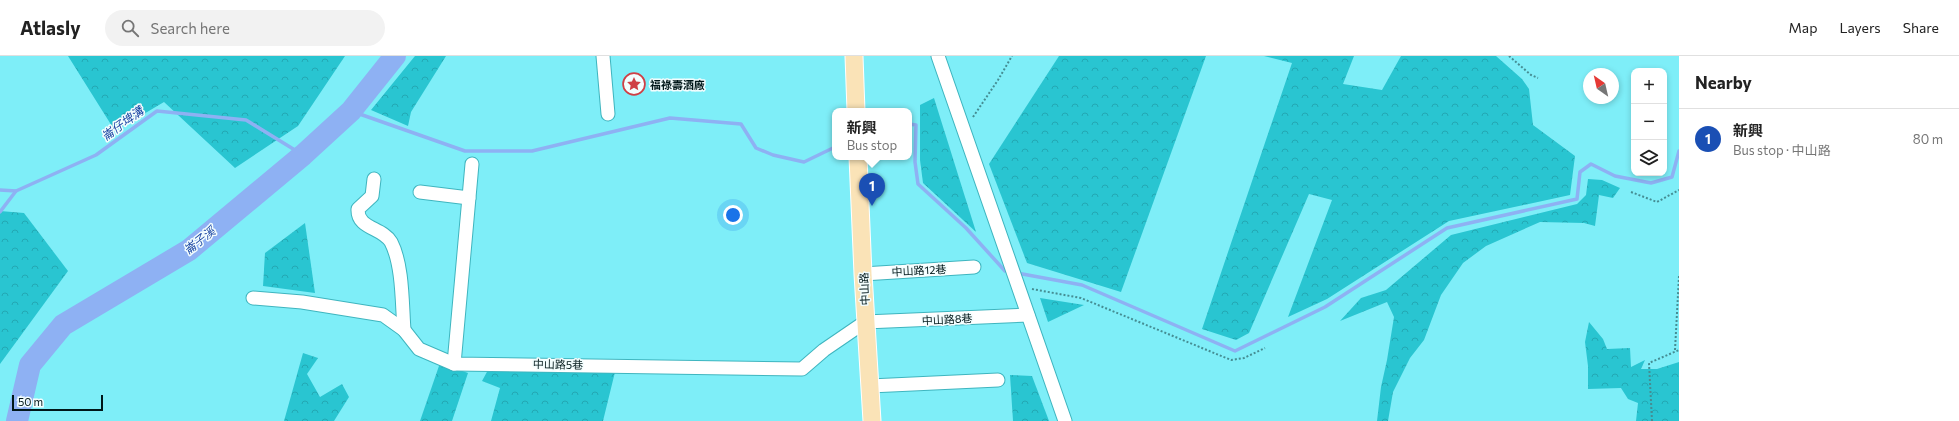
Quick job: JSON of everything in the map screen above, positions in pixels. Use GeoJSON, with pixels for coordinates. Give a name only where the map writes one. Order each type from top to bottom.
{"type":"FeatureCollection","features":[{"type":"Feature","properties":{"kind":"main road"},"geometry":{"type":"LineString","coordinates":[[854,56],[856,108]]}},
{"type":"Feature","properties":{"kind":"main road","name":"中山路"},"geometry":{"type":"LineString","coordinates":[[858,160],[872,421]]}},
{"type":"Feature","properties":{"kind":"street"},"geometry":{"type":"LineString","coordinates":[[603,56],[608,114]]}},
{"type":"Feature","properties":{"kind":"street"},"geometry":{"type":"LineString","coordinates":[[938,56],[1065,421]]}},
{"type":"Feature","properties":{"kind":"street"},"geometry":{"type":"LineString","coordinates":[[454,364],[472,164]]}},
{"type":"Feature","properties":{"kind":"street"},"geometry":{"type":"LineString","coordinates":[[374,179],[372,196],[358,209],[358,214],[361,222],[390,240],[396,256],[404,330]]}},
{"type":"Feature","properties":{"kind":"street"},"geometry":{"type":"LineString","coordinates":[[420,192],[469,198]]}},
{"type":"Feature","properties":{"kind":"street","name":"中山路12巷"},"geometry":{"type":"LineString","coordinates":[[863,274],[974,267]]}},
{"type":"Feature","properties":{"kind":"street","name":"中山路5巷"},"geometry":{"type":"LineString","coordinates":[[253,298],[302,302],[383,315],[404,330],[419,349],[454,364],[802,369],[824,350],[866,322]]}},
{"type":"Feature","properties":{"kind":"street","name":"中山路8巷"},"geometry":{"type":"LineString","coordinates":[[866,322],[1028,315]]}},
{"type":"Feature","properties":{"kind":"street"},"geometry":{"type":"LineString","coordinates":[[870,386],[998,380]]}},
{"type":"Feature","properties":{"kind":"path"},"geometry":{"type":"LineString","coordinates":[[964,129],[998,80],[1012,56]]}},
{"type":"Feature","properties":{"kind":"path"},"geometry":{"type":"LineString","coordinates":[[1509,56],[1531,75],[1538,78]]}},
{"type":"Feature","properties":{"kind":"path"},"geometry":{"type":"LineString","coordinates":[[1631,192],[1658,202],[1679,190]]}},
{"type":"Feature","properties":{"kind":"path"},"geometry":{"type":"LineString","coordinates":[[1675,350],[1679,276]]}},
{"type":"Feature","properties":{"kind":"path"},"geometry":{"type":"LineString","coordinates":[[1019,287],[1080,298],[1231,360],[1244,358],[1265,348]]}},
{"type":"Feature","properties":{"kind":"path"},"geometry":{"type":"LineString","coordinates":[[1652,421],[1648,363],[1675,350],[1679,350]]}},
{"type":"Feature","properties":{"kind":"green space"},"geometry":{"type":"Polygon","coordinates":[[[68,56],[345,56],[298,126],[235,168],[164,102],[115,131],[68,56]]]}},
{"type":"Feature","properties":{"kind":"green space"},"geometry":{"type":"Polygon","coordinates":[[[415,56],[446,56],[411,112],[408,126],[371,110],[415,56]]]}},
{"type":"Feature","properties":{"kind":"green space"},"geometry":{"type":"Polygon","coordinates":[[[1059,56],[1206,56],[1121,292],[1027,263],[989,164],[1059,56]]]}},
{"type":"Feature","properties":{"kind":"green space"},"geometry":{"type":"Polygon","coordinates":[[[1264,56],[1354,56],[1343,84],[1382,90],[1401,56],[1496,56],[1522,79],[1529,89],[1533,125],[1575,156],[1570,195],[1449,221],[1327,299],[1288,317],[1332,200],[1309,194],[1249,333],[1236,340],[1202,329],[1292,63],[1264,56]]]}},
{"type":"Feature","properties":{"kind":"green space"},"geometry":{"type":"Polygon","coordinates":[[[934,98],[976,232],[923,183],[920,160],[920,105],[934,98]]]}},
{"type":"Feature","properties":{"kind":"green space"},"geometry":{"type":"Polygon","coordinates":[[[1588,179],[1602,180],[1620,188],[1613,198],[1599,195],[1595,226],[1584,223],[1540,222],[1486,246],[1463,263],[1441,295],[1424,340],[1410,358],[1393,392],[1388,421],[1377,421],[1381,387],[1394,317],[1387,302],[1340,321],[1361,298],[1386,290],[1451,235],[1577,204],[1586,195],[1588,179]]]}},
{"type":"Feature","properties":{"kind":"green space"},"geometry":{"type":"Polygon","coordinates":[[[0,211],[24,213],[68,271],[0,364],[0,211]]]}},
{"type":"Feature","properties":{"kind":"green space"},"geometry":{"type":"Polygon","coordinates":[[[305,223],[315,293],[263,286],[265,253],[305,223]]]}},
{"type":"Feature","properties":{"kind":"green space"},"geometry":{"type":"Polygon","coordinates":[[[1040,298],[1084,305],[1048,322],[1040,298]]]}},
{"type":"Feature","properties":{"kind":"green space"},"geometry":{"type":"Polygon","coordinates":[[[1589,322],[1603,339],[1607,349],[1630,348],[1631,367],[1645,360],[1641,369],[1657,369],[1679,362],[1679,421],[1636,421],[1638,403],[1628,399],[1621,388],[1588,389],[1588,366],[1585,342],[1589,322]]]}},
{"type":"Feature","properties":{"kind":"green space"},"geometry":{"type":"Polygon","coordinates":[[[303,353],[318,358],[307,374],[320,397],[342,384],[349,397],[334,421],[284,421],[303,353]]]}},
{"type":"Feature","properties":{"kind":"green space"},"geometry":{"type":"Polygon","coordinates":[[[440,363],[468,373],[452,421],[420,421],[440,363]]]}},
{"type":"Feature","properties":{"kind":"green space"},"geometry":{"type":"Polygon","coordinates":[[[488,370],[615,372],[603,421],[491,421],[500,388],[482,381],[488,370]]]}},
{"type":"Feature","properties":{"kind":"green space"},"geometry":{"type":"Polygon","coordinates":[[[1010,375],[1032,376],[1049,421],[1013,421],[1010,375]]]}},
{"type":"Feature","properties":{"kind":"waterway","name":"崙子溪"},"geometry":{"type":"LineString","coordinates":[[17,421],[30,365],[63,325],[189,250],[303,155],[351,111],[395,56]]}},
{"type":"Feature","properties":{"kind":"waterway","name":"崙仔埤溝"},"geometry":{"type":"LineString","coordinates":[[0,190],[16,191],[96,155],[157,111],[246,120],[303,155]]}},
{"type":"Feature","properties":{"kind":"waterway"},"geometry":{"type":"LineString","coordinates":[[351,111],[465,151],[532,151],[670,118],[741,124],[756,148],[773,155],[804,162],[832,148]]}},
{"type":"Feature","properties":{"kind":"waterway"},"geometry":{"type":"LineString","coordinates":[[912,124],[916,125],[915,162],[918,184],[966,228],[1005,271],[1009,271]]}},
{"type":"Feature","properties":{"kind":"waterway"},"geometry":{"type":"LineString","coordinates":[[1017,273],[1082,285],[1235,351],[1325,307],[1447,228],[1577,199],[1580,172],[1591,164],[1615,176],[1651,183],[1672,177],[1679,151]]}},
{"type":"Feature","properties":{"kind":"waterway"},"geometry":{"type":"LineString","coordinates":[[0,212],[16,191]]}},
{"type":"Feature","properties":{"kind":"place","name":"福祿壽酒廠"},"geometry":{"type":"Point","coordinates":[634,84]}},
{"type":"Feature","properties":{"kind":"place","name":"新興"},"geometry":{"type":"Point","coordinates":[872,206]}}]}
